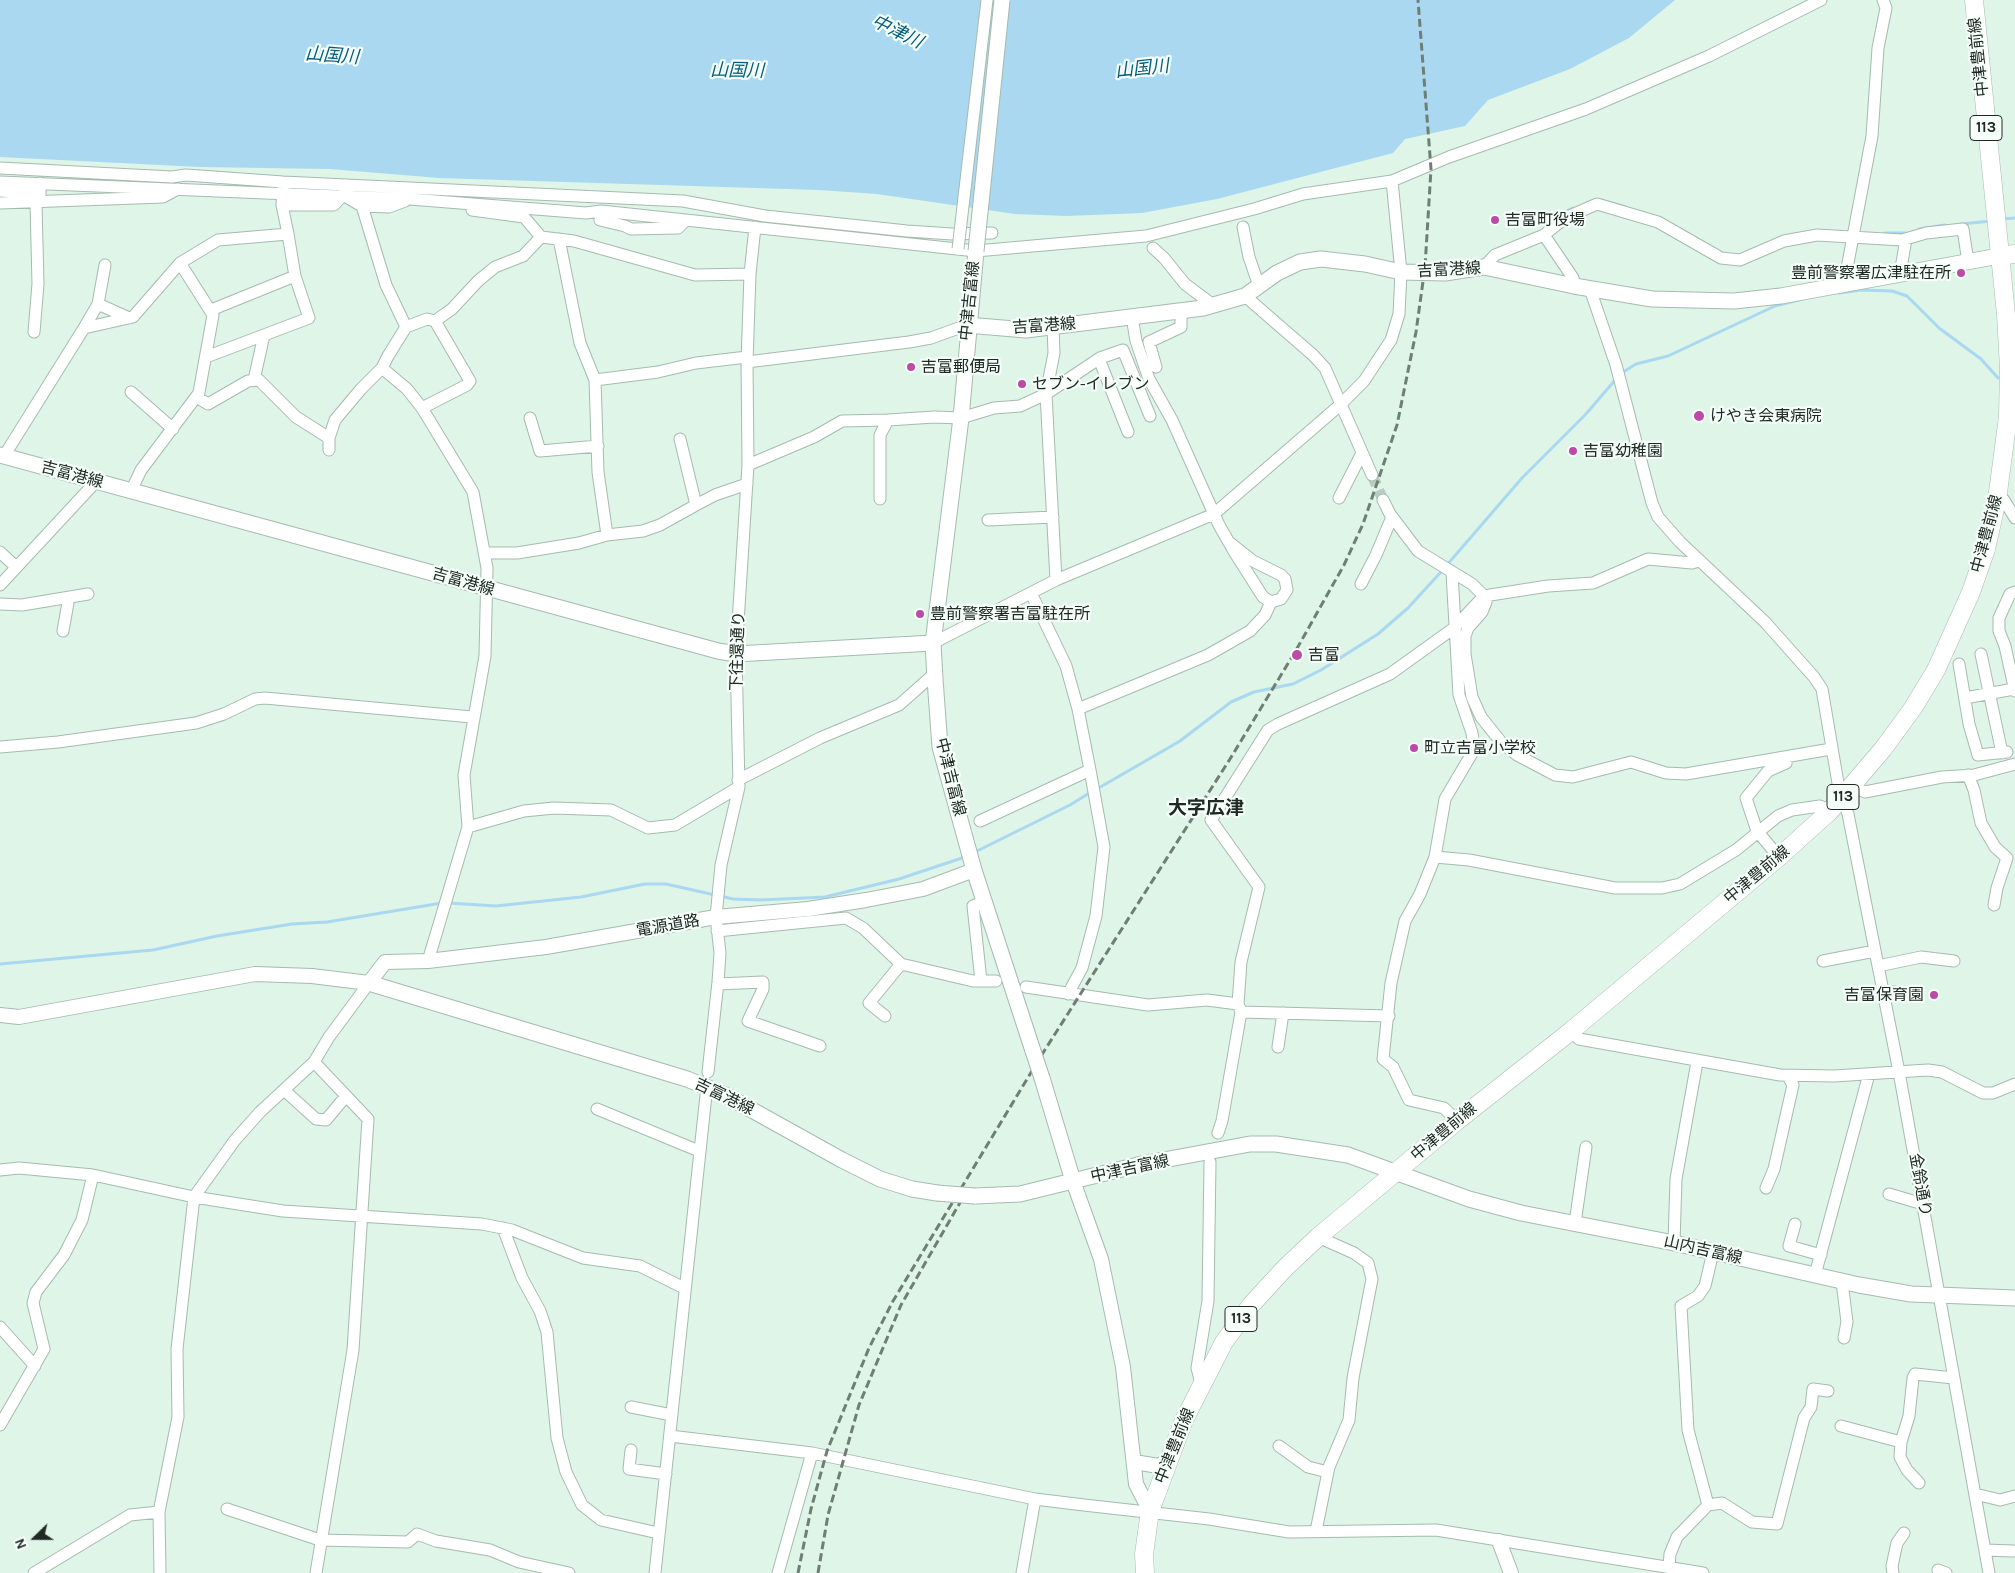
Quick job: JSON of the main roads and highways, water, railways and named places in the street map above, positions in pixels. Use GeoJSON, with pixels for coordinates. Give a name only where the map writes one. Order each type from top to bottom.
{"type":"FeatureCollection","features":[{"type":"Feature","properties":{"kind":"main road","name":"中津吉富線"},"geometry":{"type":"LineString","coordinates":[[1002,0],[967,326],[960,418],[934,643],[934,674],[940,747],[974,870],[1074,1181],[1142,1164],[1250,1144],[1307,1148],[1348,1155],[1397,1172]]}},
{"type":"Feature","properties":{"kind":"main road","name":"中津豊前線"},"geometry":{"type":"LineString","coordinates":[[1145,1573],[1144,1554],[1150,1511],[1168,1460],[1201,1383],[1224,1342],[1251,1305],[1285,1268],[1318,1237],[1457,1121],[1571,1031],[1779,857],[1842,799],[1913,708],[1936,670],[1971,592],[1986,549],[1997,500],[2008,417],[2011,331],[2007,255],[1974,0]]}},
{"type":"Feature","properties":{"kind":"main road","name":"吉富港線"},"geometry":{"type":"LineString","coordinates":[[967,326],[1026,330],[1181,311],[1213,305],[1245,296],[1277,273],[1300,262],[1321,259],[1348,261],[1401,272],[1445,273],[1484,267],[1574,286],[1652,299],[1734,301],[1781,296],[2007,255]]}},
{"type":"Feature","properties":{"kind":"main road","name":"吉富港線"},"geometry":{"type":"LineString","coordinates":[[2,455],[718,651],[736,654],[934,643]]}},
{"type":"Feature","properties":{"kind":"main road","name":"吉富港線"},"geometry":{"type":"LineString","coordinates":[[369,983],[687,1079],[725,1095],[880,1179],[912,1189],[976,1196],[1020,1194],[1074,1181]]}},
{"type":"Feature","properties":{"kind":"main road","name":"山内吉富線"},"geometry":{"type":"LineString","coordinates":[[1397,1172],[1469,1199],[1521,1213],[1674,1243],[1842,1282],[1911,1294],[2015,1298]]}},
{"type":"Feature","properties":{"kind":"water"},"geometry":{"type":"Polygon","coordinates":[[[0,0],[1675,0],[1629,38],[1570,69],[1488,100],[1465,126],[1405,139],[1393,153],[1217,199],[1142,213],[1067,216],[1015,214],[877,194],[819,190],[439,178],[330,169],[200,167],[0,157],[0,0]]]}},
{"type":"Feature","properties":{"kind":"waterway"},"geometry":{"type":"LineString","coordinates":[[1601,200],[1626,207]]}},
{"type":"Feature","properties":{"kind":"waterway"},"geometry":{"type":"LineString","coordinates":[[1554,221],[1560,214],[1573,208]]}},
{"type":"Feature","properties":{"kind":"waterway"},"geometry":{"type":"LineString","coordinates":[[2003,219],[2015,218]]}},
{"type":"Feature","properties":{"kind":"waterway"},"geometry":{"type":"LineString","coordinates":[[1961,224],[1992,221]]}},
{"type":"Feature","properties":{"kind":"waterway"},"geometry":{"type":"LineString","coordinates":[[1919,229],[1945,225]]}},
{"type":"Feature","properties":{"kind":"waterway"},"geometry":{"type":"LineString","coordinates":[[1885,233],[1906,233]]}},
{"type":"Feature","properties":{"kind":"waterway"},"geometry":{"type":"LineString","coordinates":[[1839,293],[1861,290],[1892,291],[1907,296],[1939,328],[1981,359],[1998,378]]}},
{"type":"Feature","properties":{"kind":"waterway"},"geometry":{"type":"LineString","coordinates":[[1620,374],[1636,364],[1668,356],[1775,306],[1803,299]]}},
{"type":"Feature","properties":{"kind":"waterway"},"geometry":{"type":"LineString","coordinates":[[1097,789],[1180,741],[1231,702],[1254,692],[1293,684],[1321,670],[1378,634],[1408,608],[1522,478],[1586,414],[1616,379]]}},
{"type":"Feature","properties":{"kind":"waterway"},"geometry":{"type":"LineString","coordinates":[[975,852],[1070,805],[1091,792]]}},
{"type":"Feature","properties":{"kind":"waterway"},"geometry":{"type":"LineString","coordinates":[[448,903],[496,906],[581,897],[645,884],[666,884],[733,899],[761,900],[825,897],[899,879],[965,857]]}},
{"type":"Feature","properties":{"kind":"waterway"},"geometry":{"type":"LineString","coordinates":[[0,964],[153,950],[217,936],[292,924],[327,922],[442,903]]}},
{"type":"Feature","properties":{"kind":"tunnel"},"geometry":{"type":"LineString","coordinates":[[1372,475],[1383,500]]}},
{"type":"Feature","properties":{"kind":"railway"},"geometry":{"type":"LineString","coordinates":[[798,1573],[811,1509],[827,1451],[869,1348],[893,1301],[1041,1056],[1230,759],[1295,652],[1344,565],[1363,524],[1397,425],[1416,332],[1425,267],[1431,169],[1418,0]]}},
{"type":"Feature","properties":{"kind":"railway"},"geometry":{"type":"LineString","coordinates":[[818,1573],[828,1515],[859,1405],[901,1305],[965,1194]]}},
{"type":"Feature","properties":{"kind":"place","name":"吉富町役場"},"geometry":{"type":"Point","coordinates":[1495,220]}},
{"type":"Feature","properties":{"kind":"place","name":"豊前警察署広津駐在所"},"geometry":{"type":"Point","coordinates":[1961,273]}},
{"type":"Feature","properties":{"kind":"place","name":"吉富郵便局"},"geometry":{"type":"Point","coordinates":[911,367]}},
{"type":"Feature","properties":{"kind":"place","name":"セブン-イレブン"},"geometry":{"type":"Point","coordinates":[1022,384]}},
{"type":"Feature","properties":{"kind":"place","name":"けやき会東病院"},"geometry":{"type":"Point","coordinates":[1699,416]}},
{"type":"Feature","properties":{"kind":"place","name":"吉富幼稚園"},"geometry":{"type":"Point","coordinates":[1573,451]}},
{"type":"Feature","properties":{"kind":"place","name":"豊前警察署吉富駐在所"},"geometry":{"type":"Point","coordinates":[920,614]}},
{"type":"Feature","properties":{"kind":"place","name":"吉富"},"geometry":{"type":"Point","coordinates":[1297,655]}},
{"type":"Feature","properties":{"kind":"place","name":"町立吉富小学校"},"geometry":{"type":"Point","coordinates":[1414,748]}},
{"type":"Feature","properties":{"kind":"place","name":"吉富保育園"},"geometry":{"type":"Point","coordinates":[1934,995]}},
{"type":"Feature","properties":{"kind":"district","name":"大字広津"},"geometry":{"type":"Point","coordinates":[1206,809]}},
{"type":"Feature","properties":{"kind":"water label","name":"中津川"},"geometry":{"type":"Point","coordinates":[897,32]}},
{"type":"Feature","properties":{"kind":"water label","name":"山国川"},"geometry":{"type":"Point","coordinates":[332,56]}},
{"type":"Feature","properties":{"kind":"water label","name":"山国川"},"geometry":{"type":"Point","coordinates":[1142,69]}},
{"type":"Feature","properties":{"kind":"water label","name":"山国川"},"geometry":{"type":"Point","coordinates":[737,71]}}]}
